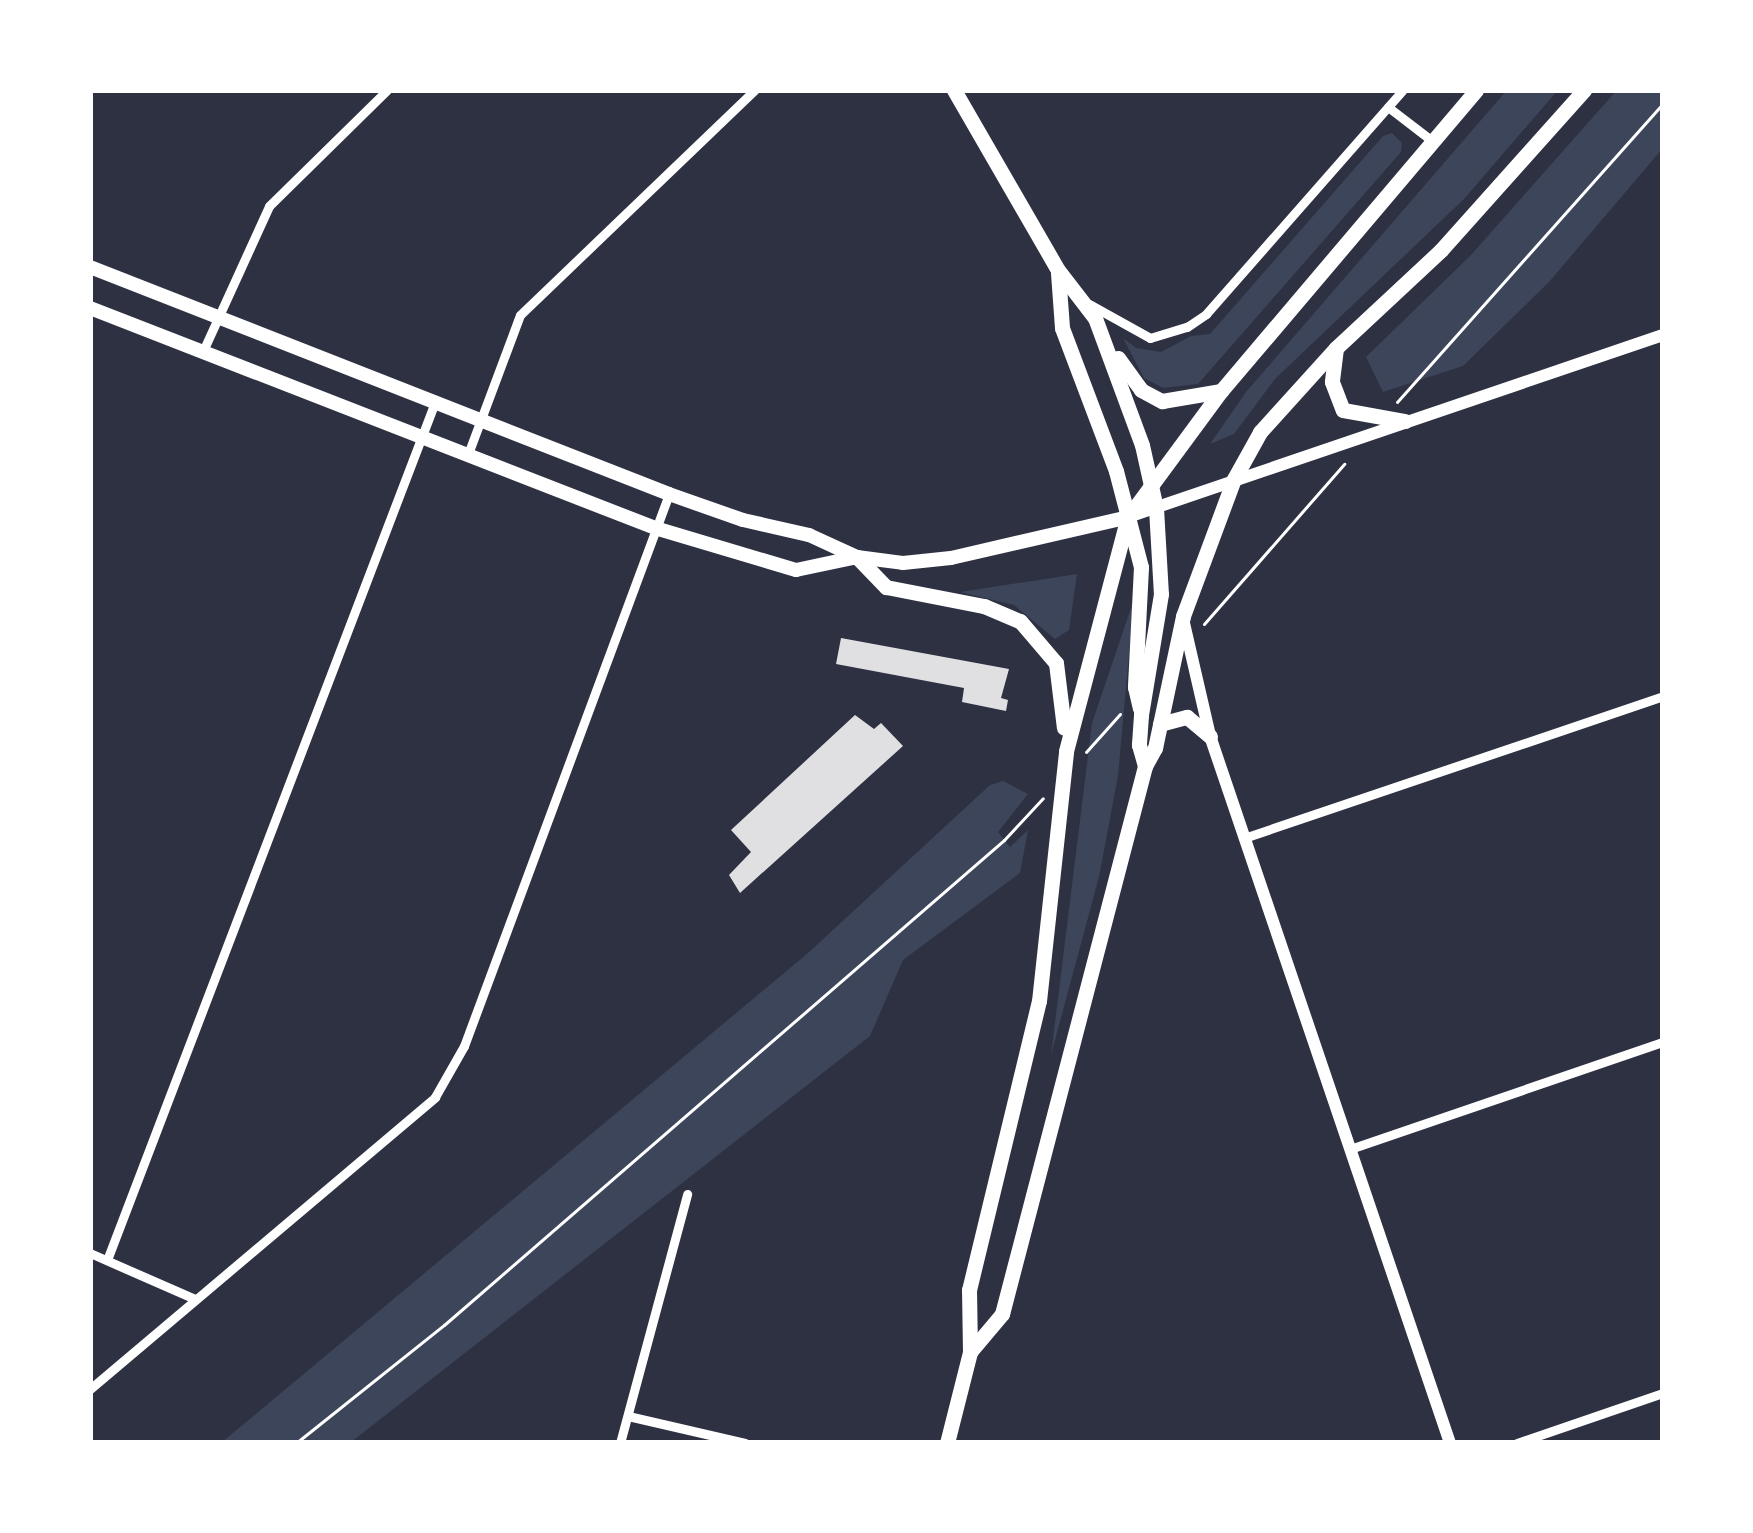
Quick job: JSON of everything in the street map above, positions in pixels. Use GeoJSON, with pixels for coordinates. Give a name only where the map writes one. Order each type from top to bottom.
{"type":"FeatureCollection","features":[{"type":"Feature","properties":{"kind":"main road"},"geometry":{"type":"LineString","coordinates":[[954,90],[1058,270],[1141,390],[1162,401],[1220,391]]}},
{"type":"Feature","properties":{"kind":"main road"},"geometry":{"type":"LineString","coordinates":[[947,1443],[970,1352],[969,1290],[1039,1001],[1066,751],[1129,517],[1220,391],[1476,90]]}},
{"type":"Feature","properties":{"kind":"main road"},"geometry":{"type":"LineString","coordinates":[[970,1352],[1002,1314],[1145,766],[1160,724],[1183,616],[1234,479],[1260,432],[1336,348],[1441,250],[1584,90]]}},
{"type":"Feature","properties":{"kind":"main road"},"geometry":{"type":"LineString","coordinates":[[90,267],[669,494],[743,520],[809,535],[857,557],[903,563],[951,558],[1129,517]]}},
{"type":"Feature","properties":{"kind":"main road"},"geometry":{"type":"LineString","coordinates":[[1058,270],[1061,328],[1129,517],[1144,591],[1135,687],[1145,766]]}},
{"type":"Feature","properties":{"kind":"main road"},"geometry":{"type":"LineString","coordinates":[[90,308],[655,528],[796,570],[857,557]]}},
{"type":"Feature","properties":{"kind":"main road"},"geometry":{"type":"LineString","coordinates":[[1109,347],[1156,508],[1161,594],[1137,707]]}},
{"type":"Feature","properties":{"kind":"main road"},"geometry":{"type":"LineString","coordinates":[[1336,348],[1332,382],[1343,410],[1405,422]]}},
{"type":"Feature","properties":{"kind":"main road"},"geometry":{"type":"LineString","coordinates":[[857,557],[886,587],[984,606],[1020,620],[1056,663],[1066,751]]}},
{"type":"Feature","properties":{"kind":"main road"},"geometry":{"type":"LineString","coordinates":[[1160,724],[1187,717],[1210,736]]}},
{"type":"Feature","properties":{"kind":"street"},"geometry":{"type":"LineString","coordinates":[[203,351],[269,206],[386,90]]}},
{"type":"Feature","properties":{"kind":"street"},"geometry":{"type":"LineString","coordinates":[[468,454],[520,315],[755,90]]}},
{"type":"Feature","properties":{"kind":"street"},"geometry":{"type":"LineString","coordinates":[[1079,298],[1150,338],[1187,328],[1206,314],[1403,90]]}},
{"type":"Feature","properties":{"kind":"street"},"geometry":{"type":"LineString","coordinates":[[1388,107],[1431,140]]}},
{"type":"Feature","properties":{"kind":"street"},"geometry":{"type":"LineString","coordinates":[[1129,517],[1663,335]]}},
{"type":"Feature","properties":{"kind":"street"},"geometry":{"type":"LineString","coordinates":[[107,1259],[435,402]]}},
{"type":"Feature","properties":{"kind":"street"},"geometry":{"type":"LineString","coordinates":[[90,1389],[435,1097],[464,1046],[669,494]]}},
{"type":"Feature","properties":{"kind":"street"},"geometry":{"type":"LineString","coordinates":[[1183,616],[1210,736],[1450,1443]]}},
{"type":"Feature","properties":{"kind":"street"},"geometry":{"type":"LineString","coordinates":[[1244,838],[1663,696]]}},
{"type":"Feature","properties":{"kind":"street"},"geometry":{"type":"LineString","coordinates":[[1350,1149],[1663,1042]]}},
{"type":"Feature","properties":{"kind":"street"},"geometry":{"type":"LineString","coordinates":[[620,1443],[687,1194]]}},
{"type":"Feature","properties":{"kind":"street"},"geometry":{"type":"LineString","coordinates":[[90,1253],[195,1299]]}},
{"type":"Feature","properties":{"kind":"street"},"geometry":{"type":"LineString","coordinates":[[1517,1443],[1663,1393]]}},
{"type":"Feature","properties":{"kind":"street"},"geometry":{"type":"LineString","coordinates":[[628,1416],[745,1443]]}},
{"type":"Feature","properties":{"kind":"path"},"geometry":{"type":"LineString","coordinates":[[1420,376],[1663,103]]}},
{"type":"Feature","properties":{"kind":"path"},"geometry":{"type":"LineString","coordinates":[[1199,628],[1309,503]]}},
{"type":"Feature","properties":{"kind":"path"},"geometry":{"type":"LineString","coordinates":[[1085,752],[1137,707]]}},
{"type":"Feature","properties":{"kind":"path"},"geometry":{"type":"LineString","coordinates":[[296,1443],[444,1325],[1004,840],[1053,788]]}},
{"type":"Feature","properties":{"kind":"shaded area"},"geometry":{"type":"Polygon","coordinates":[[[1507,90],[1558,90],[1464,199],[1275,379],[1234,434],[1210,444],[1246,392],[1507,90]]]}},
{"type":"Feature","properties":{"kind":"shaded area"},"geometry":{"type":"Polygon","coordinates":[[[1617,90],[1663,90],[1663,148],[1549,282],[1463,366],[1383,392],[1366,357],[1471,255],[1617,90]]]}},
{"type":"Feature","properties":{"kind":"shaded area"},"geometry":{"type":"Polygon","coordinates":[[[1392,133],[1402,143],[1401,152],[1198,384],[1163,388],[1144,378],[1123,338],[1136,348],[1161,352],[1191,336],[1210,334],[1383,136],[1392,133]]]}},
{"type":"Feature","properties":{"kind":"shaded area"},"geometry":{"type":"Polygon","coordinates":[[[1077,574],[1069,630],[1055,639],[1014,605],[960,592],[1077,574]]]}},
{"type":"Feature","properties":{"kind":"shaded area"},"geometry":{"type":"Polygon","coordinates":[[[1134,599],[1118,776],[1099,877],[1051,1055],[1092,723],[1134,599]]]}},
{"type":"Feature","properties":{"kind":"shaded area"},"geometry":{"type":"Polygon","coordinates":[[[1003,781],[1028,794],[998,832],[1010,847],[1028,830],[1020,873],[903,960],[870,1036],[350,1443],[221,1443],[808,953],[990,785],[1003,781]]]}},
{"type":"Feature","properties":{"kind":"building"},"geometry":{"type":"Polygon","coordinates":[[[841,638],[1009,669],[1001,698],[1008,700],[1006,711],[962,702],[964,688],[836,664],[841,638]]]}},
{"type":"Feature","properties":{"kind":"building"},"geometry":{"type":"Polygon","coordinates":[[[855,715],[874,729],[881,723],[903,746],[740,893],[729,875],[751,852],[731,830],[855,715]]]}}]}
